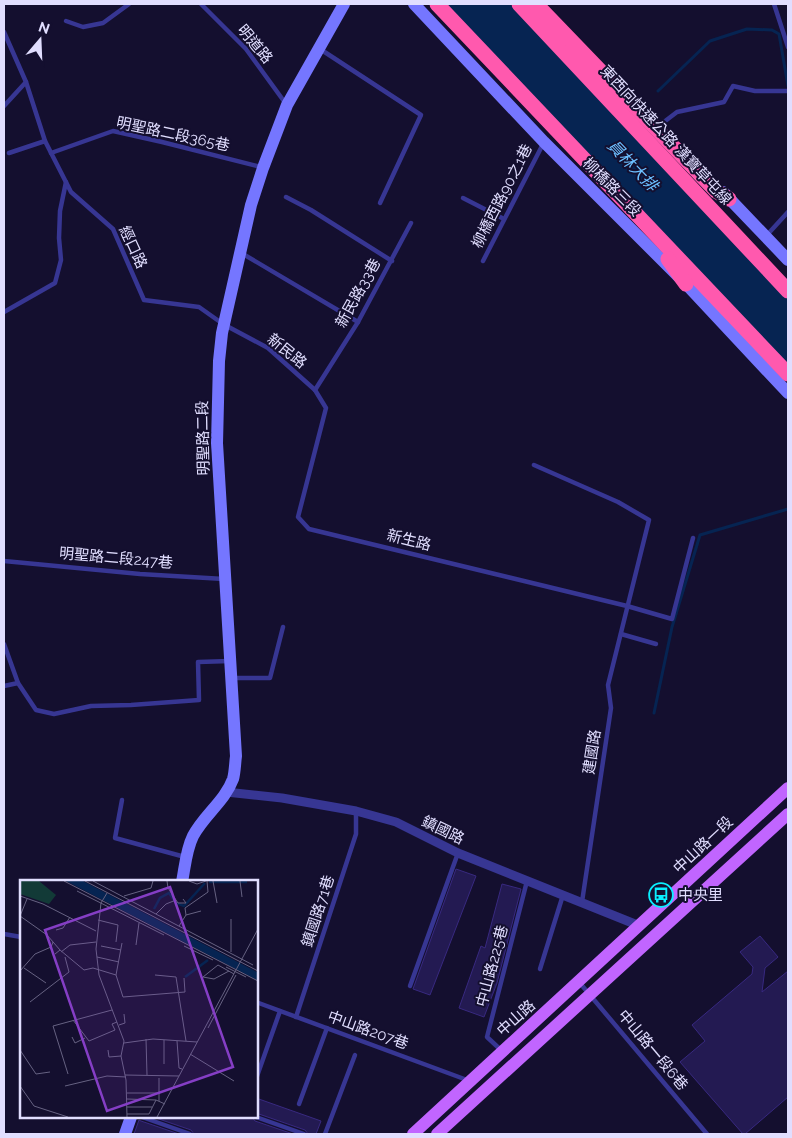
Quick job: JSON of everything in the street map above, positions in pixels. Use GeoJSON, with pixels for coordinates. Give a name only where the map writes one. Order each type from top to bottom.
{"type":"FeatureCollection","features":[{"type":"Feature","properties":{"kind":"highway"},"geometry":{"type":"LineString","coordinates":[[426,4],[662,249],[686,284]]}},
{"type":"Feature","properties":{"kind":"highway"},"geometry":{"type":"LineString","coordinates":[[437,4],[788,374]]}},
{"type":"Feature","properties":{"kind":"highway","name":"東西向快速公路 漢寶草屯線"},"geometry":{"type":"LineString","coordinates":[[519,4],[788,291]]}},
{"type":"Feature","properties":{"kind":"highway"},"geometry":{"type":"LineString","coordinates":[[536,4],[716,191],[729,199]]}},
{"type":"Feature","properties":{"kind":"main road","name":"中山路一段"},"geometry":{"type":"LineString","coordinates":[[640,926],[788,788]]}},
{"type":"Feature","properties":{"kind":"main road"},"geometry":{"type":"LineString","coordinates":[[437,1134],[788,814]]}},
{"type":"Feature","properties":{"kind":"main road","name":"中山路"},"geometry":{"type":"LineString","coordinates":[[414,1134],[640,926]]}},
{"type":"Feature","properties":{"kind":"street","name":"明聖路二段"},"geometry":{"type":"LineString","coordinates":[[182,880],[192,837],[226,792],[234,778],[236,756],[217,443],[219,361],[223,324],[251,205],[262,168],[287,105],[344,4]]}},
{"type":"Feature","properties":{"kind":"street","name":"柳橋路三段"},"geometry":{"type":"LineString","coordinates":[[414,4],[544,142],[686,284],[788,393]]}},
{"type":"Feature","properties":{"kind":"street"},"geometry":{"type":"LineString","coordinates":[[545,4],[788,260]]}},
{"type":"Feature","properties":{"kind":"street","name":"鎮國路"},"geometry":{"type":"LineString","coordinates":[[226,792],[282,798],[356,811],[396,822],[458,853],[640,926]]}},
{"type":"Feature","properties":{"kind":"street"},"geometry":{"type":"LineString","coordinates":[[125,1134],[131,1118]]}},
{"type":"Feature","properties":{"kind":"lane"},"geometry":{"type":"LineString","coordinates":[[66,20],[84,28],[103,23],[129,4]]}},
{"type":"Feature","properties":{"kind":"lane","name":"明道路"},"geometry":{"type":"LineString","coordinates":[[200,4],[246,49],[287,105]]}},
{"type":"Feature","properties":{"kind":"lane"},"geometry":{"type":"LineString","coordinates":[[774,4],[788,47]]}},
{"type":"Feature","properties":{"kind":"lane","name":"經口路"},"geometry":{"type":"LineString","coordinates":[[4,32],[26,82],[45,141],[71,192],[113,229],[144,300],[198,307],[223,324]]}},
{"type":"Feature","properties":{"kind":"lane"},"geometry":{"type":"LineString","coordinates":[[319,48],[421,115],[380,202]]}},
{"type":"Feature","properties":{"kind":"lane"},"geometry":{"type":"LineString","coordinates":[[4,106],[26,82]]}},
{"type":"Feature","properties":{"kind":"lane"},"geometry":{"type":"LineString","coordinates":[[660,125],[677,112],[724,102],[733,86],[755,91],[788,91]]}},
{"type":"Feature","properties":{"kind":"lane","name":"明聖路二段365巷"},"geometry":{"type":"LineString","coordinates":[[51,153],[113,131],[262,168]]}},
{"type":"Feature","properties":{"kind":"lane"},"geometry":{"type":"LineString","coordinates":[[9,152],[45,141]]}},
{"type":"Feature","properties":{"kind":"lane","name":"柳橋西路90之1巷"},"geometry":{"type":"LineString","coordinates":[[483,261],[544,142]]}},
{"type":"Feature","properties":{"kind":"lane"},"geometry":{"type":"LineString","coordinates":[[4,312],[55,283],[61,260],[59,238],[60,211],[66,182]]}},
{"type":"Feature","properties":{"kind":"lane","name":"新民路33巷"},"geometry":{"type":"LineString","coordinates":[[286,197],[311,210],[392,260],[358,322],[315,390]]}},
{"type":"Feature","properties":{"kind":"lane"},"geometry":{"type":"LineString","coordinates":[[463,198],[504,219]]}},
{"type":"Feature","properties":{"kind":"lane"},"geometry":{"type":"LineString","coordinates":[[766,237],[788,212]]}},
{"type":"Feature","properties":{"kind":"lane"},"geometry":{"type":"LineString","coordinates":[[392,260],[411,223]]}},
{"type":"Feature","properties":{"kind":"lane"},"geometry":{"type":"LineString","coordinates":[[240,252],[358,322]]}},
{"type":"Feature","properties":{"kind":"lane","name":"新民路"},"geometry":{"type":"LineString","coordinates":[[223,324],[268,348],[315,390],[326,408]]}},
{"type":"Feature","properties":{"kind":"lane","name":"新生路"},"geometry":{"type":"LineString","coordinates":[[326,408],[298,518],[309,529],[627,606]]}},
{"type":"Feature","properties":{"kind":"lane","name":"建國路"},"geometry":{"type":"LineString","coordinates":[[534,466],[618,502],[649,520],[608,685],[611,708],[582,902]]}},
{"type":"Feature","properties":{"kind":"lane"},"geometry":{"type":"LineString","coordinates":[[627,606],[672,619],[693,538]]}},
{"type":"Feature","properties":{"kind":"lane","name":"明聖路二段247巷"},"geometry":{"type":"LineString","coordinates":[[4,561],[140,574],[226,579]]}},
{"type":"Feature","properties":{"kind":"lane"},"geometry":{"type":"LineString","coordinates":[[232,678],[270,678],[283,627]]}},
{"type":"Feature","properties":{"kind":"lane"},"geometry":{"type":"LineString","coordinates":[[620,634],[656,644]]}},
{"type":"Feature","properties":{"kind":"lane"},"geometry":{"type":"LineString","coordinates":[[4,644],[18,683],[36,710],[54,714],[91,706],[199,700],[198,662],[230,661]]}},
{"type":"Feature","properties":{"kind":"lane"},"geometry":{"type":"LineString","coordinates":[[4,686],[18,683]]}},
{"type":"Feature","properties":{"kind":"lane"},"geometry":{"type":"LineString","coordinates":[[122,800],[115,838],[186,858]]}},
{"type":"Feature","properties":{"kind":"lane","name":"鎮國路71巷"},"geometry":{"type":"LineString","coordinates":[[296,1017],[356,834],[356,811]]}},
{"type":"Feature","properties":{"kind":"lane"},"geometry":{"type":"LineString","coordinates":[[410,986],[458,853]]}},
{"type":"Feature","properties":{"kind":"lane","name":"中山路225巷"},"geometry":{"type":"LineString","coordinates":[[503,1051],[487,1037],[527,881]]}},
{"type":"Feature","properties":{"kind":"lane"},"geometry":{"type":"LineString","coordinates":[[540,968],[563,895]]}},
{"type":"Feature","properties":{"kind":"lane"},"geometry":{"type":"LineString","coordinates":[[4,934],[20,937]]}},
{"type":"Feature","properties":{"kind":"lane","name":"中山路一段6巷"},"geometry":{"type":"LineString","coordinates":[[579,982],[707,1134]]}},
{"type":"Feature","properties":{"kind":"lane","name":"中山路207巷"},"geometry":{"type":"LineString","coordinates":[[258,1003],[471,1082]]}},
{"type":"Feature","properties":{"kind":"lane"},"geometry":{"type":"LineString","coordinates":[[258,1073],[280,1011]]}},
{"type":"Feature","properties":{"kind":"lane"},"geometry":{"type":"LineString","coordinates":[[299,1104],[327,1028]]}},
{"type":"Feature","properties":{"kind":"lane"},"geometry":{"type":"LineString","coordinates":[[325,1134],[354,1055]]}},
{"type":"Feature","properties":{"kind":"lane"},"geometry":{"type":"LineString","coordinates":[[145,1118],[190,1134]]}},
{"type":"Feature","properties":{"kind":"lane"},"geometry":{"type":"LineString","coordinates":[[258,1118],[304,1134]]}},
{"type":"Feature","properties":{"kind":"water","name":"員林大排"},"geometry":{"type":"Polygon","coordinates":[[[445,4],[510,4],[788,298],[788,369],[445,4]]]}},
{"type":"Feature","properties":{"kind":"building"},"geometry":{"type":"Polygon","coordinates":[[[456,869],[476,876],[430,995],[413,989],[456,869]]]}},
{"type":"Feature","properties":{"kind":"building"},"geometry":{"type":"Polygon","coordinates":[[[502,884],[521,889],[497,983],[484,1017],[459,1008],[481,946],[485,948],[502,884]]]}},
{"type":"Feature","properties":{"kind":"building"},"geometry":{"type":"Polygon","coordinates":[[[760,936],[778,957],[765,968],[762,992],[788,971],[788,1097],[743,1134],[680,1062],[705,1041],[692,1025],[752,974],[753,967],[740,952],[760,936]]]}},
{"type":"Feature","properties":{"kind":"building"},"geometry":{"type":"Polygon","coordinates":[[[258,1099],[321,1121],[316,1134],[308,1134],[305,1130],[258,1114],[258,1099]]]}},
{"type":"Feature","properties":{"kind":"building"},"geometry":{"type":"Polygon","coordinates":[[[156,1118],[253,1118],[255,1121],[293,1134],[194,1134],[191,1130],[156,1118]]]}},
{"type":"Feature","properties":{"kind":"building"},"geometry":{"type":"Polygon","coordinates":[[[139,1120],[141,1121],[179,1134],[134,1134],[139,1120]]]}},
{"type":"Feature","properties":{"kind":"waterway"},"geometry":{"type":"LineString","coordinates":[[658,91],[710,41],[747,29],[772,30],[779,34],[788,86]]}},
{"type":"Feature","properties":{"kind":"waterway"},"geometry":{"type":"LineString","coordinates":[[654,713],[672,627],[700,535],[788,509]]}},
{"type":"Feature","properties":{"kind":"place","name":"中央里"},"geometry":{"type":"Point","coordinates":[661,895]}}]}
